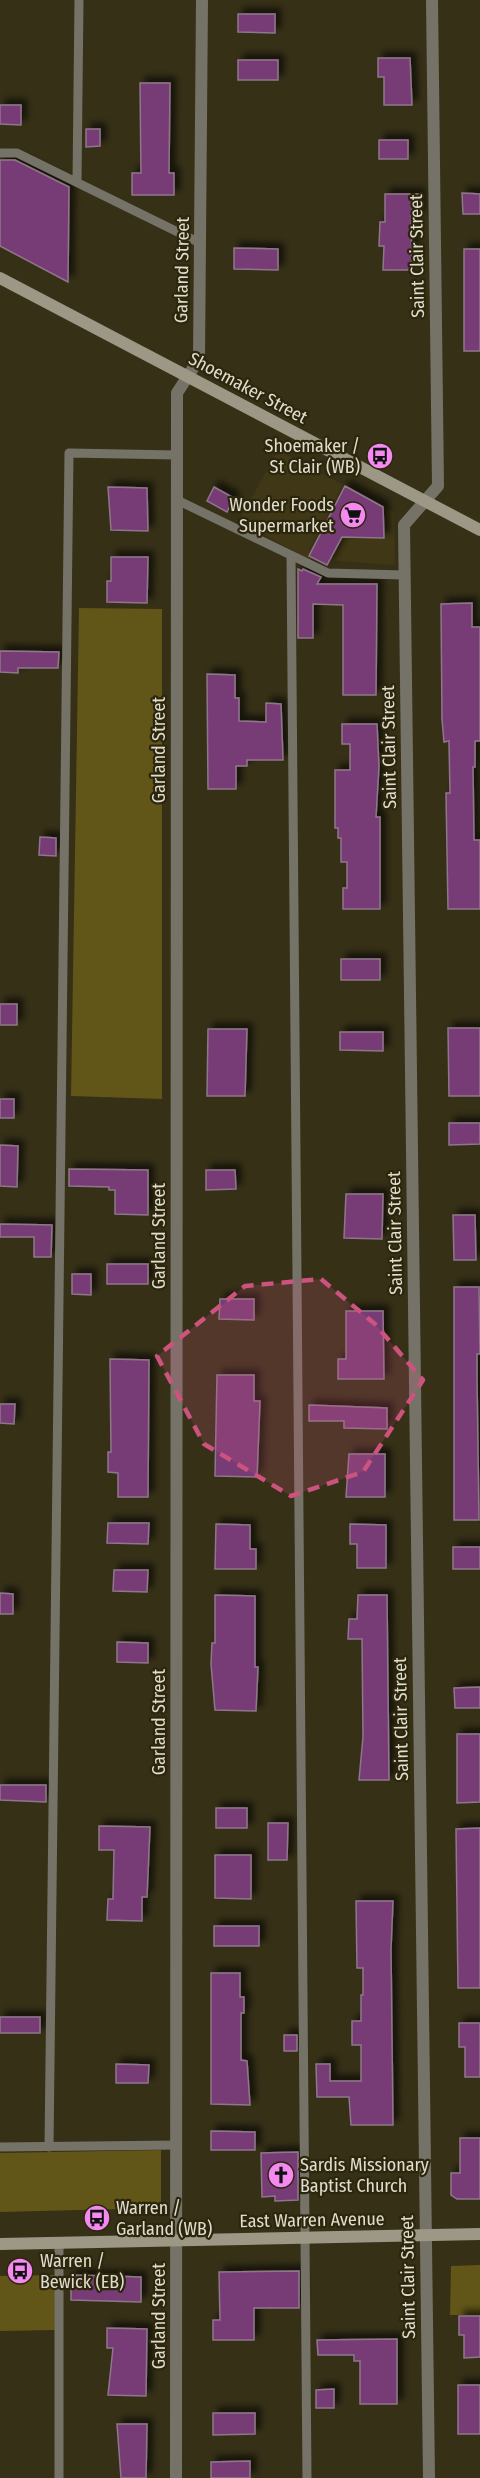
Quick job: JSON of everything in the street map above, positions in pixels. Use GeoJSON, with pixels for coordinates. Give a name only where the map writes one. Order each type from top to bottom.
{"type":"FeatureCollection","features":[{"type":"Feature","properties":{"kind":"street","name":"Garland Street"},"geometry":{"type":"LineString","coordinates":[[176,2478],[177,393],[199,359],[202,0]]}},
{"type":"Feature","properties":{"kind":"street","name":"Saint Clair Street"},"geometry":{"type":"LineString","coordinates":[[429,2478],[404,525],[438,486],[432,0]]}},
{"type":"Feature","properties":{"kind":"street","name":"Shoemaker Street"},"geometry":{"type":"LineString","coordinates":[[0,278],[480,530]]}},
{"type":"Feature","properties":{"kind":"street","name":"East Warren Avenue"},"geometry":{"type":"LineString","coordinates":[[0,2244],[480,2234]]}},
{"type":"Feature","properties":{"kind":"lane"},"geometry":{"type":"LineString","coordinates":[[77,181],[79,0]]}},
{"type":"Feature","properties":{"kind":"lane"},"geometry":{"type":"LineString","coordinates":[[0,153],[17,153],[200,243]]}},
{"type":"Feature","properties":{"kind":"lane"},"geometry":{"type":"LineString","coordinates":[[49,2147],[69,453],[177,455]]}},
{"type":"Feature","properties":{"kind":"lane"},"geometry":{"type":"LineString","coordinates":[[177,500],[328,573],[404,574]]}},
{"type":"Feature","properties":{"kind":"lane"},"geometry":{"type":"LineString","coordinates":[[291,556],[308,2478]]}},
{"type":"Feature","properties":{"kind":"lane"},"geometry":{"type":"LineString","coordinates":[[0,2147],[177,2145]]}},
{"type":"Feature","properties":{"kind":"lane"},"geometry":{"type":"LineString","coordinates":[[59,2478],[60,2243]]}},
{"type":"Feature","properties":{"kind":"highlighted area"},"geometry":{"type":"Polygon","coordinates":[[[321,1279],[375,1324],[423,1380],[363,1472],[291,1496],[204,1444],[157,1356],[245,1286],[321,1279]]]}},
{"type":"Feature","properties":{"kind":"shaded area"},"geometry":{"type":"Polygon","coordinates":[[[278,450],[394,512],[395,565],[308,559],[239,521],[278,450]]]}},
{"type":"Feature","properties":{"kind":"shaded area"},"geometry":{"type":"Polygon","coordinates":[[[79,608],[162,609],[162,1099],[71,1096],[79,608]]]}},
{"type":"Feature","properties":{"kind":"shaded area"},"geometry":{"type":"Polygon","coordinates":[[[161,2150],[161,2208],[0,2212],[0,2153],[161,2150]]]}},
{"type":"Feature","properties":{"kind":"shaded area"},"geometry":{"type":"Polygon","coordinates":[[[480,2265],[480,2315],[450,2315],[451,2266],[480,2265]]]}},
{"type":"Feature","properties":{"kind":"shaded area"},"geometry":{"type":"Polygon","coordinates":[[[55,2275],[56,2330],[0,2331],[0,2276],[55,2275]]]}},
{"type":"Feature","properties":{"kind":"building"},"geometry":{"type":"Polygon","coordinates":[[[238,14],[275,14],[275,33],[238,32],[238,14]]]}},
{"type":"Feature","properties":{"kind":"building"},"geometry":{"type":"Polygon","coordinates":[[[378,58],[410,58],[412,105],[384,105],[384,77],[378,77],[378,58]]]}},
{"type":"Feature","properties":{"kind":"building"},"geometry":{"type":"Polygon","coordinates":[[[238,60],[278,60],[278,80],[238,80],[238,60]]]}},
{"type":"Feature","properties":{"kind":"building"},"geometry":{"type":"Polygon","coordinates":[[[140,83],[170,83],[169,173],[174,173],[174,195],[132,195],[132,173],[141,173],[140,83]]]}},
{"type":"Feature","properties":{"kind":"building"},"geometry":{"type":"Polygon","coordinates":[[[0,105],[21,105],[21,125],[0,124],[0,105]]]}},
{"type":"Feature","properties":{"kind":"building"},"geometry":{"type":"Polygon","coordinates":[[[86,129],[100,129],[100,146],[86,147],[86,129]]]}},
{"type":"Feature","properties":{"kind":"building"},"geometry":{"type":"Polygon","coordinates":[[[379,140],[408,140],[408,159],[379,159],[379,140]]]}},
{"type":"Feature","properties":{"kind":"building"},"geometry":{"type":"Polygon","coordinates":[[[0,160],[15,160],[69,187],[68,282],[0,246],[0,160]]]}},
{"type":"Feature","properties":{"kind":"building"},"geometry":{"type":"Polygon","coordinates":[[[462,193],[480,194],[480,214],[463,214],[462,193]]]}},
{"type":"Feature","properties":{"kind":"building"},"geometry":{"type":"Polygon","coordinates":[[[385,194],[419,194],[419,216],[411,216],[412,270],[383,270],[384,246],[379,246],[380,222],[385,222],[385,194]]]}},
{"type":"Feature","properties":{"kind":"building"},"geometry":{"type":"Polygon","coordinates":[[[234,248],[278,249],[278,270],[234,269],[234,248]]]}},
{"type":"Feature","properties":{"kind":"building"},"geometry":{"type":"Polygon","coordinates":[[[464,249],[480,249],[480,351],[464,351],[464,249]]]}},
{"type":"Feature","properties":{"kind":"building"},"geometry":{"type":"Polygon","coordinates":[[[345,486],[383,507],[384,538],[342,537],[327,565],[309,556],[345,486]]]}},
{"type":"Feature","properties":{"kind":"building"},"geometry":{"type":"Polygon","coordinates":[[[108,487],[147,488],[148,531],[111,530],[108,487]]]}},
{"type":"Feature","properties":{"kind":"building"},"geometry":{"type":"Polygon","coordinates":[[[214,487],[234,498],[227,512],[207,501],[214,487]]]}},
{"type":"Feature","properties":{"kind":"building"},"geometry":{"type":"Polygon","coordinates":[[[111,557],[148,557],[147,603],[107,602],[107,581],[111,581],[111,557]]]}},
{"type":"Feature","properties":{"kind":"building"},"geometry":{"type":"Polygon","coordinates":[[[298,569],[321,577],[317,584],[377,584],[376,695],[343,695],[343,605],[313,604],[313,638],[298,638],[298,569]]]}},
{"type":"Feature","properties":{"kind":"building"},"geometry":{"type":"Polygon","coordinates":[[[472,603],[472,627],[480,627],[480,741],[475,741],[475,767],[473,767],[474,840],[480,840],[480,909],[448,909],[446,793],[450,793],[449,741],[444,742],[442,719],[441,604],[472,603]]]}},
{"type":"Feature","properties":{"kind":"building"},"geometry":{"type":"Polygon","coordinates":[[[0,651],[59,652],[58,668],[18,668],[18,673],[0,672],[0,651]]]}},
{"type":"Feature","properties":{"kind":"building"},"geometry":{"type":"Polygon","coordinates":[[[207,674],[235,675],[235,698],[239,698],[239,721],[266,722],[266,703],[281,704],[283,760],[247,760],[247,766],[236,766],[236,789],[208,789],[207,674]]]}},
{"type":"Feature","properties":{"kind":"building"},"geometry":{"type":"Polygon","coordinates":[[[342,724],[377,724],[379,766],[376,817],[380,817],[380,909],[343,909],[343,888],[347,888],[347,862],[341,862],[341,838],[338,838],[338,828],[335,828],[335,770],[350,770],[350,744],[342,744],[342,724]]]}},
{"type":"Feature","properties":{"kind":"building"},"geometry":{"type":"Polygon","coordinates":[[[40,837],[56,838],[56,856],[39,855],[40,837]]]}},
{"type":"Feature","properties":{"kind":"building"},"geometry":{"type":"Polygon","coordinates":[[[341,959],[380,959],[380,980],[341,980],[341,959]]]}},
{"type":"Feature","properties":{"kind":"building"},"geometry":{"type":"Polygon","coordinates":[[[0,1004],[17,1004],[17,1025],[0,1025],[0,1004]]]}},
{"type":"Feature","properties":{"kind":"building"},"geometry":{"type":"Polygon","coordinates":[[[448,1028],[480,1028],[480,1096],[449,1096],[448,1028]]]}},
{"type":"Feature","properties":{"kind":"building"},"geometry":{"type":"Polygon","coordinates":[[[208,1029],[247,1029],[245,1096],[207,1096],[208,1029]]]}},
{"type":"Feature","properties":{"kind":"building"},"geometry":{"type":"Polygon","coordinates":[[[340,1032],[383,1032],[383,1051],[340,1050],[340,1032]]]}},
{"type":"Feature","properties":{"kind":"building"},"geometry":{"type":"Polygon","coordinates":[[[0,1099],[14,1099],[14,1118],[0,1118],[0,1099]]]}},
{"type":"Feature","properties":{"kind":"building"},"geometry":{"type":"Polygon","coordinates":[[[449,1123],[480,1123],[480,1144],[449,1145],[449,1123]]]}},
{"type":"Feature","properties":{"kind":"building"},"geometry":{"type":"Polygon","coordinates":[[[0,1145],[18,1146],[17,1187],[0,1186],[0,1145]]]}},
{"type":"Feature","properties":{"kind":"building"},"geometry":{"type":"Polygon","coordinates":[[[69,1169],[148,1170],[148,1215],[115,1214],[115,1190],[109,1190],[109,1187],[69,1186],[69,1169]]]}},
{"type":"Feature","properties":{"kind":"building"},"geometry":{"type":"Polygon","coordinates":[[[206,1170],[235,1170],[236,1189],[206,1190],[206,1170]]]}},
{"type":"Feature","properties":{"kind":"building"},"geometry":{"type":"Polygon","coordinates":[[[346,1194],[383,1194],[382,1239],[344,1238],[346,1194]]]}},
{"type":"Feature","properties":{"kind":"building"},"geometry":{"type":"Polygon","coordinates":[[[453,1215],[475,1215],[476,1260],[454,1260],[453,1215]]]}},
{"type":"Feature","properties":{"kind":"building"},"geometry":{"type":"Polygon","coordinates":[[[0,1224],[52,1225],[51,1257],[34,1257],[34,1237],[0,1237],[0,1224]]]}},
{"type":"Feature","properties":{"kind":"building"},"geometry":{"type":"Polygon","coordinates":[[[107,1264],[148,1264],[148,1284],[107,1284],[107,1264]]]}},
{"type":"Feature","properties":{"kind":"building"},"geometry":{"type":"Polygon","coordinates":[[[72,1274],[91,1274],[91,1295],[72,1294],[72,1274]]]}},
{"type":"Feature","properties":{"kind":"building"},"geometry":{"type":"Polygon","coordinates":[[[454,1287],[479,1287],[480,1354],[477,1354],[477,1378],[479,1520],[454,1520],[454,1287]]]}},
{"type":"Feature","properties":{"kind":"building"},"geometry":{"type":"Polygon","coordinates":[[[220,1299],[254,1299],[254,1320],[219,1319],[220,1299]]]}},
{"type":"Feature","properties":{"kind":"building"},"geometry":{"type":"Polygon","coordinates":[[[346,1311],[383,1311],[384,1379],[338,1379],[338,1359],[346,1359],[346,1311]]]}},
{"type":"Feature","properties":{"kind":"building"},"geometry":{"type":"Polygon","coordinates":[[[110,1359],[149,1360],[148,1497],[118,1497],[118,1473],[108,1472],[108,1452],[111,1452],[110,1359]]]}},
{"type":"Feature","properties":{"kind":"building"},"geometry":{"type":"Polygon","coordinates":[[[217,1375],[254,1375],[254,1401],[260,1401],[257,1477],[215,1476],[217,1375]]]}},
{"type":"Feature","properties":{"kind":"building"},"geometry":{"type":"Polygon","coordinates":[[[0,1404],[15,1404],[14,1424],[0,1423],[0,1404]]]}},
{"type":"Feature","properties":{"kind":"building"},"geometry":{"type":"Polygon","coordinates":[[[309,1405],[387,1408],[387,1429],[344,1428],[344,1421],[309,1421],[309,1405]]]}},
{"type":"Feature","properties":{"kind":"building"},"geometry":{"type":"Polygon","coordinates":[[[349,1454],[385,1454],[385,1497],[346,1497],[349,1454]]]}},
{"type":"Feature","properties":{"kind":"building"},"geometry":{"type":"Polygon","coordinates":[[[108,1523],[149,1523],[148,1544],[107,1543],[108,1523]]]}},
{"type":"Feature","properties":{"kind":"building"},"geometry":{"type":"Polygon","coordinates":[[[216,1524],[250,1525],[250,1549],[256,1549],[256,1569],[215,1569],[216,1524]]]}},
{"type":"Feature","properties":{"kind":"building"},"geometry":{"type":"Polygon","coordinates":[[[350,1524],[386,1525],[386,1568],[357,1568],[357,1544],[350,1544],[350,1524]]]}},
{"type":"Feature","properties":{"kind":"building"},"geometry":{"type":"Polygon","coordinates":[[[453,1547],[480,1547],[480,1569],[453,1569],[453,1547]]]}},
{"type":"Feature","properties":{"kind":"building"},"geometry":{"type":"Polygon","coordinates":[[[114,1570],[148,1570],[147,1592],[113,1591],[114,1570]]]}},
{"type":"Feature","properties":{"kind":"building"},"geometry":{"type":"Polygon","coordinates":[[[0,1593],[13,1594],[13,1614],[0,1614],[0,1593]]]}},
{"type":"Feature","properties":{"kind":"building"},"geometry":{"type":"Polygon","coordinates":[[[215,1595],[255,1596],[255,1667],[258,1667],[256,1711],[215,1710],[211,1664],[212,1643],[215,1643],[215,1595]]]}},
{"type":"Feature","properties":{"kind":"building"},"geometry":{"type":"Polygon","coordinates":[[[358,1595],[387,1595],[389,1780],[359,1780],[363,1737],[362,1639],[348,1639],[349,1619],[357,1619],[358,1595]]]}},
{"type":"Feature","properties":{"kind":"building"},"geometry":{"type":"Polygon","coordinates":[[[117,1642],[148,1643],[148,1663],[117,1662],[117,1642]]]}},
{"type":"Feature","properties":{"kind":"building"},"geometry":{"type":"Polygon","coordinates":[[[480,1687],[480,1708],[455,1708],[454,1688],[480,1687]]]}},
{"type":"Feature","properties":{"kind":"building"},"geometry":{"type":"Polygon","coordinates":[[[457,1734],[480,1734],[480,1802],[457,1803],[457,1734]]]}},
{"type":"Feature","properties":{"kind":"building"},"geometry":{"type":"Polygon","coordinates":[[[0,1785],[46,1785],[46,1802],[0,1800],[0,1785]]]}},
{"type":"Feature","properties":{"kind":"building"},"geometry":{"type":"Polygon","coordinates":[[[216,1808],[247,1808],[247,1828],[216,1828],[216,1808]]]}},
{"type":"Feature","properties":{"kind":"building"},"geometry":{"type":"Polygon","coordinates":[[[268,1823],[288,1823],[287,1860],[268,1860],[268,1823]]]}},
{"type":"Feature","properties":{"kind":"building"},"geometry":{"type":"Polygon","coordinates":[[[99,1826],[150,1827],[147,1897],[142,1897],[142,1921],[107,1920],[108,1899],[113,1899],[114,1850],[99,1850],[99,1826]]]}},
{"type":"Feature","properties":{"kind":"building"},"geometry":{"type":"Polygon","coordinates":[[[480,1828],[480,1988],[458,1988],[456,1829],[480,1828]]]}},
{"type":"Feature","properties":{"kind":"building"},"geometry":{"type":"Polygon","coordinates":[[[215,1855],[251,1855],[251,1899],[215,1898],[215,1855]]]}},
{"type":"Feature","properties":{"kind":"building"},"geometry":{"type":"Polygon","coordinates":[[[356,1901],[393,1901],[391,1949],[393,2125],[351,2125],[349,2097],[317,2097],[316,2064],[330,2064],[330,2081],[361,2081],[361,2045],[352,2045],[352,2021],[361,2021],[361,1995],[363,1995],[363,1968],[357,1968],[356,1901]]]}},
{"type":"Feature","properties":{"kind":"building"},"geometry":{"type":"Polygon","coordinates":[[[214,1926],[259,1926],[259,1946],[214,1946],[214,1926]]]}},
{"type":"Feature","properties":{"kind":"building"},"geometry":{"type":"Polygon","coordinates":[[[211,1973],[240,1973],[240,1997],[244,1997],[244,2013],[241,2013],[241,2060],[247,2061],[250,2105],[211,2104],[211,1973]]]}},
{"type":"Feature","properties":{"kind":"building"},"geometry":{"type":"Polygon","coordinates":[[[0,2017],[40,2017],[40,2033],[0,2033],[0,2017]]]}},
{"type":"Feature","properties":{"kind":"building"},"geometry":{"type":"Polygon","coordinates":[[[459,2023],[480,2023],[480,2077],[465,2077],[465,2047],[459,2047],[459,2023]]]}},
{"type":"Feature","properties":{"kind":"building"},"geometry":{"type":"Polygon","coordinates":[[[284,2035],[297,2035],[297,2051],[284,2051],[284,2035]]]}},
{"type":"Feature","properties":{"kind":"building"},"geometry":{"type":"Polygon","coordinates":[[[116,2064],[149,2065],[148,2083],[116,2083],[116,2064]]]}},
{"type":"Feature","properties":{"kind":"building"},"geometry":{"type":"Polygon","coordinates":[[[211,2131],[255,2132],[255,2150],[211,2150],[211,2131]]]}},
{"type":"Feature","properties":{"kind":"building"},"geometry":{"type":"Polygon","coordinates":[[[460,2138],[480,2138],[480,2199],[457,2199],[451,2195],[451,2173],[460,2173],[460,2138]]]}},
{"type":"Feature","properties":{"kind":"building","name":"Sardis Missionary Baptist Church"},"geometry":{"type":"Polygon","coordinates":[[[298,2152],[298,2200],[275,2201],[275,2196],[262,2197],[261,2153],[298,2152]]]}},
{"type":"Feature","properties":{"kind":"building"},"geometry":{"type":"Polygon","coordinates":[[[299,2271],[299,2308],[254,2308],[254,2340],[213,2340],[213,2320],[220,2320],[219,2272],[299,2271]]]}},
{"type":"Feature","properties":{"kind":"building"},"geometry":{"type":"Polygon","coordinates":[[[71,2275],[141,2277],[141,2302],[71,2300],[71,2275]]]}},
{"type":"Feature","properties":{"kind":"building"},"geometry":{"type":"Polygon","coordinates":[[[459,2316],[480,2316],[480,2357],[464,2358],[464,2335],[459,2335],[459,2316]]]}},
{"type":"Feature","properties":{"kind":"building"},"geometry":{"type":"Polygon","coordinates":[[[107,2328],[147,2329],[146,2396],[108,2395],[113,2348],[107,2348],[107,2328]]]}},
{"type":"Feature","properties":{"kind":"building"},"geometry":{"type":"Polygon","coordinates":[[[397,2339],[397,2404],[360,2404],[360,2361],[354,2361],[354,2355],[318,2355],[317,2340],[397,2339]]]}},
{"type":"Feature","properties":{"kind":"building"},"geometry":{"type":"Polygon","coordinates":[[[458,2385],[480,2385],[480,2434],[458,2434],[458,2385]]]}},
{"type":"Feature","properties":{"kind":"building"},"geometry":{"type":"Polygon","coordinates":[[[334,2389],[334,2408],[316,2408],[316,2390],[334,2389]]]}},
{"type":"Feature","properties":{"kind":"building"},"geometry":{"type":"Polygon","coordinates":[[[213,2413],[255,2413],[255,2434],[213,2435],[213,2413]]]}},
{"type":"Feature","properties":{"kind":"building"},"geometry":{"type":"Polygon","coordinates":[[[117,2424],[147,2424],[146,2478],[121,2478],[117,2424]]]}},
{"type":"Feature","properties":{"kind":"building"},"geometry":{"type":"Polygon","coordinates":[[[250,2461],[250,2478],[211,2478],[211,2462],[250,2461]]]}},
{"type":"Feature","properties":{"kind":"place","name":"Shoemaker / St Clair (WB)"},"geometry":{"type":"Point","coordinates":[380,456]}},
{"type":"Feature","properties":{"kind":"place","name":"Wonder Foods Supermarket"},"geometry":{"type":"Point","coordinates":[353,515]}},
{"type":"Feature","properties":{"kind":"place","name":"Sardis Missionary Baptist Church"},"geometry":{"type":"Point","coordinates":[281,2175]}},
{"type":"Feature","properties":{"kind":"place","name":"Warren / Garland (WB)"},"geometry":{"type":"Point","coordinates":[97,2218]}},
{"type":"Feature","properties":{"kind":"place","name":"Warren / Bewick (EB)"},"geometry":{"type":"Point","coordinates":[20,2271]}}]}
